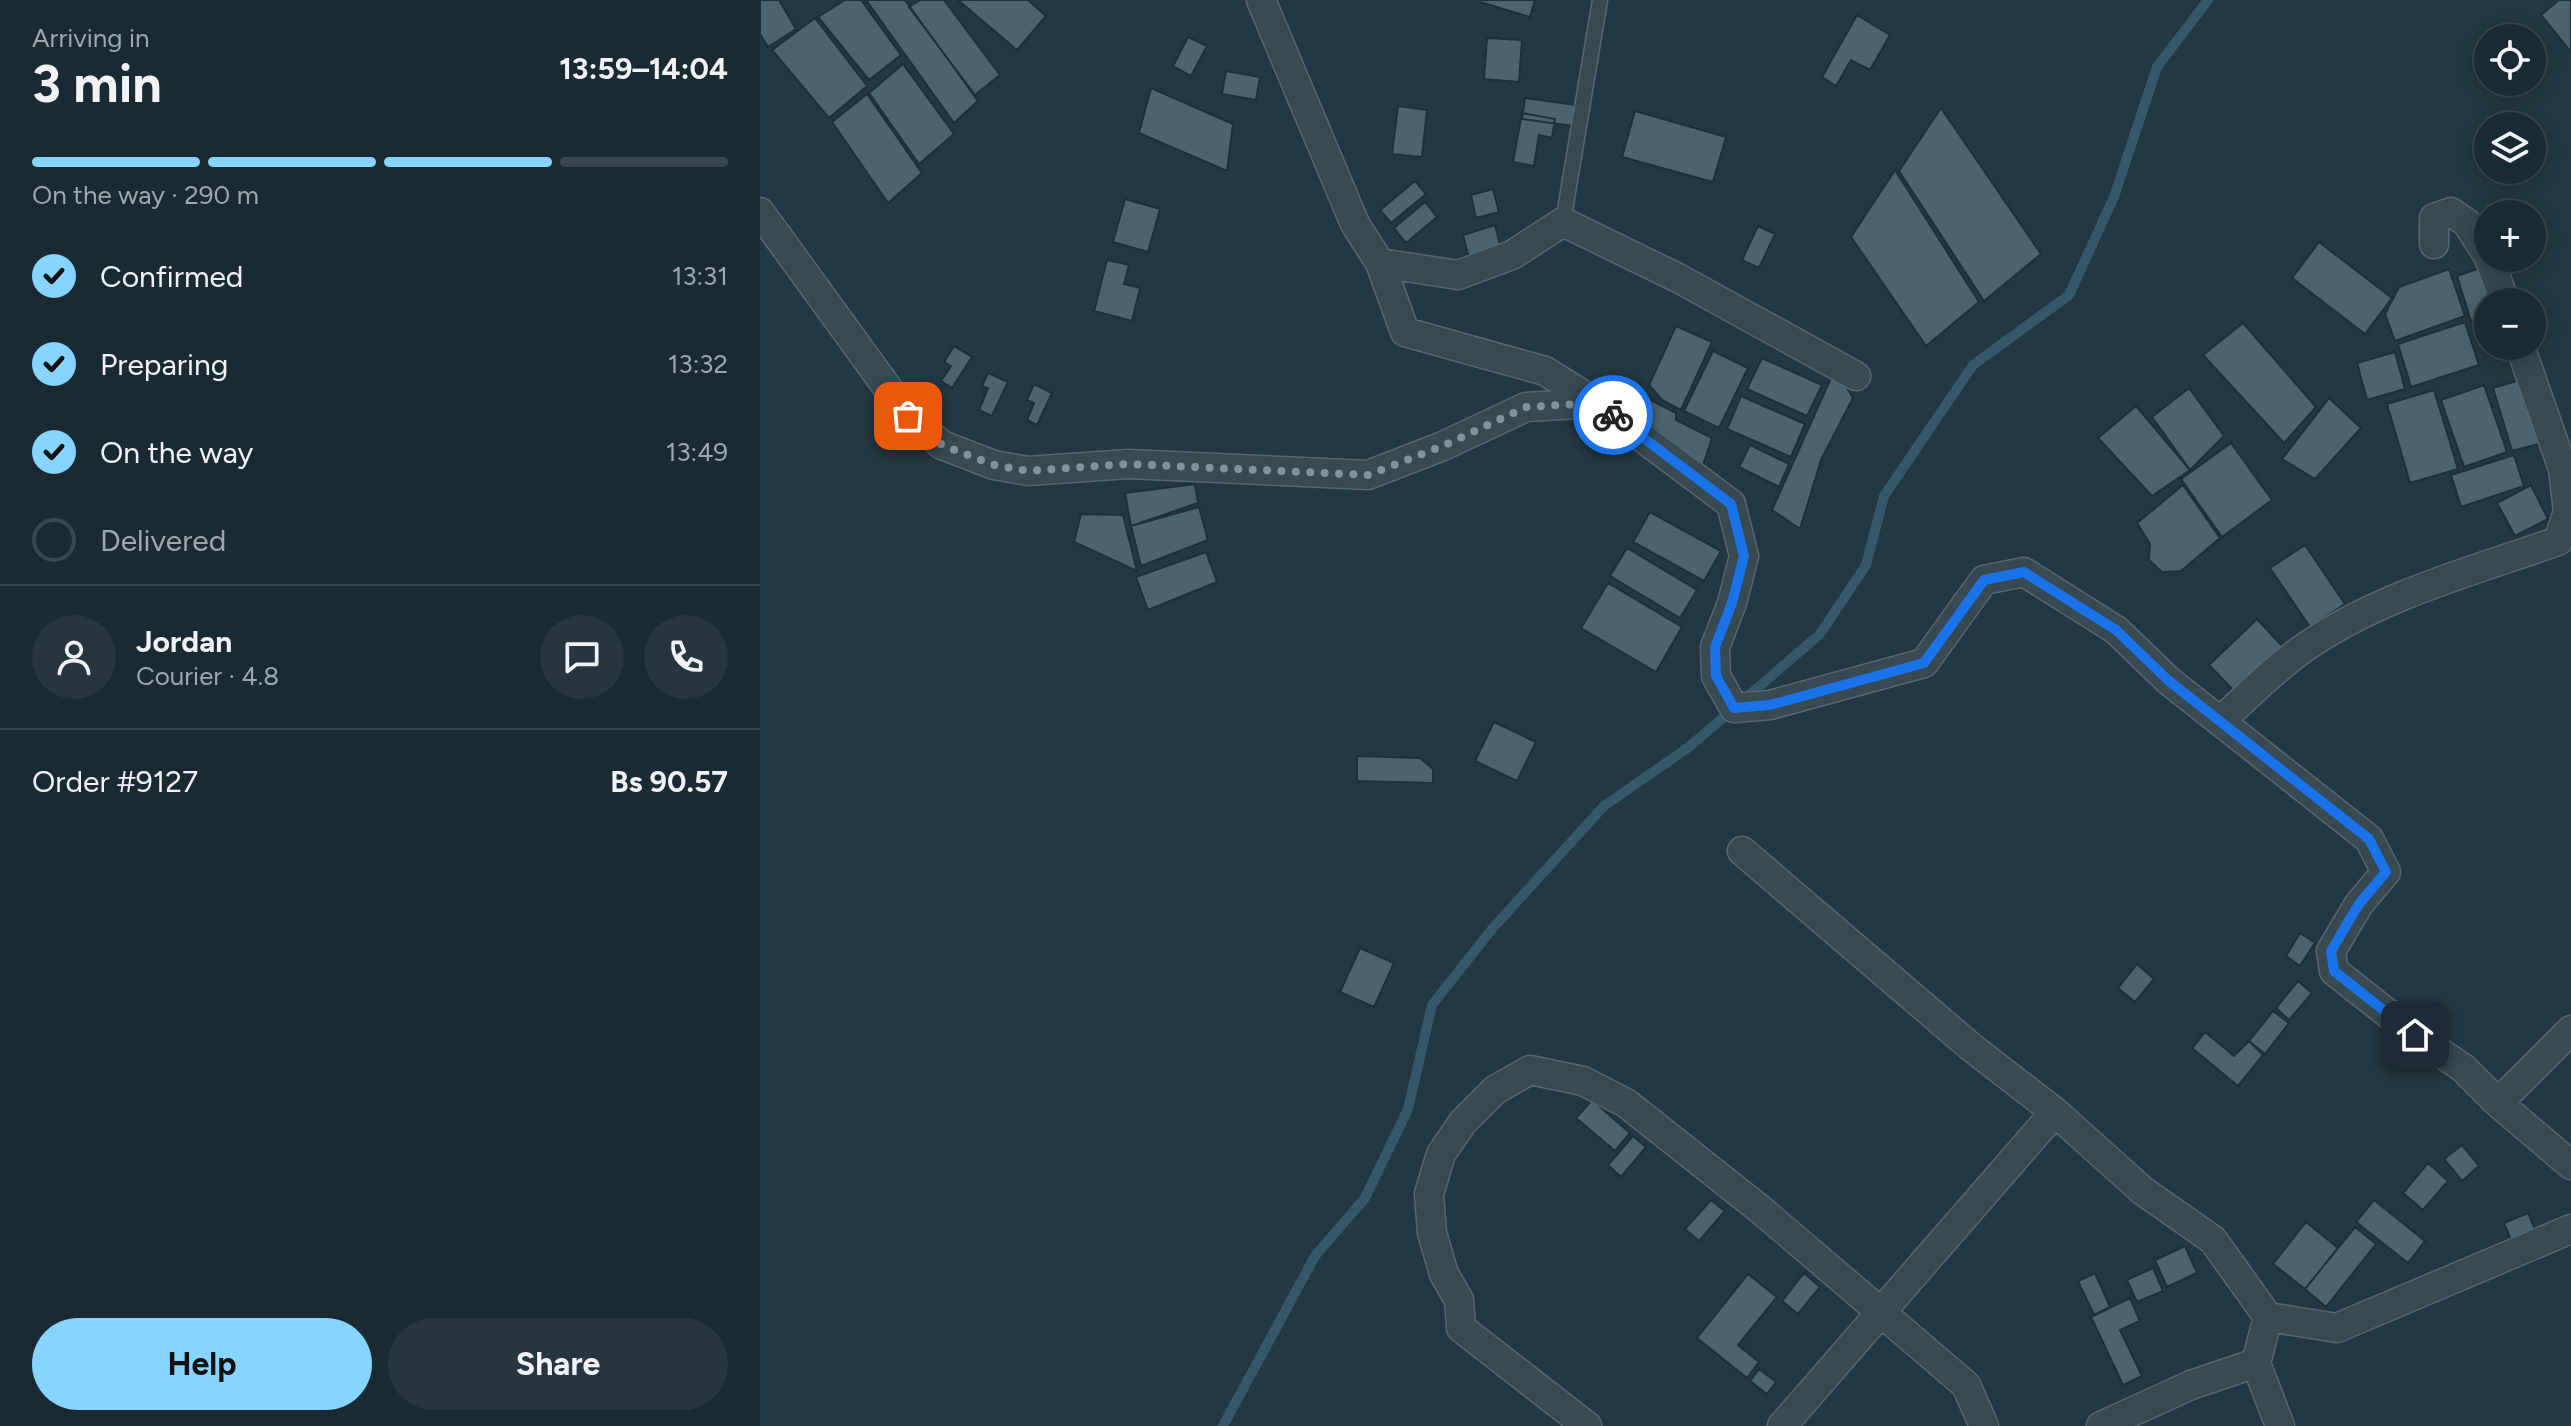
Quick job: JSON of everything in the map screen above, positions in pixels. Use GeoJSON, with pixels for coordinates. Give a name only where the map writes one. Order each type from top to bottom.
{"type":"FeatureCollection","features":[{"type":"Feature","properties":{"kind":"street"},"geometry":{"type":"LineString","coordinates":[[1261,0],[1355,224],[1380,263],[1405,332],[1545,371],[1596,403],[1731,504],[1744,556],[1732,603],[1715,647],[1716,676],[1734,708],[1770,705],[1924,663],[1984,580],[2024,572],[2116,630],[2169,681],[2369,839],[2386,872],[2359,904],[2331,951],[2334,971],[2415,1035],[2463,1068],[2498,1103],[2571,1165]]}},
{"type":"Feature","properties":{"kind":"street"},"geometry":{"type":"LineString","coordinates":[[760,212],[908,416],[942,445],[994,465],[1028,471],[1128,464],[1368,475],[1443,446],[1526,407],[1596,403]]}},
{"type":"Feature","properties":{"kind":"street"},"geometry":{"type":"LineString","coordinates":[[2434,244],[2434,218],[2451,212],[2467,223],[2474,234]]}},
{"type":"Feature","properties":{"kind":"street"},"geometry":{"type":"LineString","coordinates":[[1380,263],[1458,275],[1512,255],[1563,222],[1678,278],[1856,376]]}},
{"type":"Feature","properties":{"kind":"street"},"geometry":{"type":"LineString","coordinates":[[2220,721],[2303,648],[2363,615],[2434,585],[2558,541],[2568,512],[2563,469],[2525,360]]}},
{"type":"Feature","properties":{"kind":"street"},"geometry":{"type":"LineString","coordinates":[[1742,851],[1971,1047],[2055,1112],[2143,1191],[2213,1240],[2268,1317],[2337,1328],[2571,1229]]}},
{"type":"Feature","properties":{"kind":"street"},"geometry":{"type":"LineString","coordinates":[[2498,1103],[2571,1030]]}},
{"type":"Feature","properties":{"kind":"street"},"geometry":{"type":"LineString","coordinates":[[1587,1426],[1461,1328],[1459,1300],[1444,1274],[1432,1233],[1429,1194],[1441,1154],[1463,1122],[1495,1090],[1530,1070],[1583,1081],[1626,1103],[1761,1210],[1966,1385],[1984,1426]]}},
{"type":"Feature","properties":{"kind":"street"},"geometry":{"type":"LineString","coordinates":[[1782,1426],[2055,1112]]}},
{"type":"Feature","properties":{"kind":"street"},"geometry":{"type":"LineString","coordinates":[[2268,1317],[2256,1363],[2280,1426]]}},
{"type":"Feature","properties":{"kind":"street"},"geometry":{"type":"LineString","coordinates":[[2101,1426],[2191,1385],[2256,1363]]}},
{"type":"Feature","properties":{"kind":"lane"},"geometry":{"type":"LineString","coordinates":[[1563,222],[1600,0]]}},
{"type":"Feature","properties":{"kind":"building"},"geometry":{"type":"Polygon","coordinates":[[[760,0],[779,0],[796,29],[768,47],[760,34],[760,0]]]}},
{"type":"Feature","properties":{"kind":"building"},"geometry":{"type":"Polygon","coordinates":[[[845,0],[861,0],[901,55],[869,80],[818,17],[845,0]]]}},
{"type":"Feature","properties":{"kind":"building"},"geometry":{"type":"Polygon","coordinates":[[[866,0],[905,0],[978,101],[954,123],[866,0]]]}},
{"type":"Feature","properties":{"kind":"building"},"geometry":{"type":"Polygon","coordinates":[[[920,0],[944,0],[1000,75],[975,95],[909,7],[920,0]]]}},
{"type":"Feature","properties":{"kind":"building"},"geometry":{"type":"Polygon","coordinates":[[[958,0],[1028,0],[1046,16],[1017,50],[958,0]]]}},
{"type":"Feature","properties":{"kind":"building"},"geometry":{"type":"Polygon","coordinates":[[[1480,0],[1535,0],[1530,17],[1480,0]]]}},
{"type":"Feature","properties":{"kind":"building"},"geometry":{"type":"Polygon","coordinates":[[[2559,0],[2571,0],[2571,52],[2541,15],[2559,0]]]}},
{"type":"Feature","properties":{"kind":"building"},"geometry":{"type":"Polygon","coordinates":[[[1857,15],[1890,35],[1870,70],[1851,60],[1836,86],[1822,77],[1857,15]]]}},
{"type":"Feature","properties":{"kind":"building"},"geometry":{"type":"Polygon","coordinates":[[[815,18],[867,86],[829,118],[772,50],[815,18]]]}},
{"type":"Feature","properties":{"kind":"building"},"geometry":{"type":"Polygon","coordinates":[[[1188,37],[1207,46],[1191,76],[1173,66],[1188,37]]]}},
{"type":"Feature","properties":{"kind":"building"},"geometry":{"type":"Polygon","coordinates":[[[1487,38],[1522,40],[1519,82],[1484,79],[1487,38]]]}},
{"type":"Feature","properties":{"kind":"building"},"geometry":{"type":"Polygon","coordinates":[[[903,64],[954,134],[919,164],[869,93],[903,64]]]}},
{"type":"Feature","properties":{"kind":"building"},"geometry":{"type":"Polygon","coordinates":[[[1226,71],[1260,77],[1256,100],[1222,94],[1226,71]]]}},
{"type":"Feature","properties":{"kind":"building"},"geometry":{"type":"Polygon","coordinates":[[[1151,88],[1233,124],[1227,171],[1139,133],[1151,88]]]}},
{"type":"Feature","properties":{"kind":"building"},"geometry":{"type":"Polygon","coordinates":[[[867,94],[922,173],[888,203],[832,122],[867,94]]]}},
{"type":"Feature","properties":{"kind":"building"},"geometry":{"type":"Polygon","coordinates":[[[1525,98],[1576,105],[1573,126],[1522,119],[1525,98]]]}},
{"type":"Feature","properties":{"kind":"building"},"geometry":{"type":"Polygon","coordinates":[[[1398,106],[1427,110],[1422,157],[1392,154],[1398,106]]]}},
{"type":"Feature","properties":{"kind":"building"},"geometry":{"type":"Polygon","coordinates":[[[1941,108],[2041,254],[1984,301],[1899,171],[1941,108]]]}},
{"type":"Feature","properties":{"kind":"building"},"geometry":{"type":"Polygon","coordinates":[[[1635,111],[1726,137],[1713,182],[1622,157],[1635,111]]]}},
{"type":"Feature","properties":{"kind":"building"},"geometry":{"type":"Polygon","coordinates":[[[1522,113],[1555,119],[1552,138],[1539,135],[1534,166],[1513,162],[1522,113]]]}},
{"type":"Feature","properties":{"kind":"building"},"geometry":{"type":"Polygon","coordinates":[[[1895,170],[1979,302],[1926,346],[1851,237],[1895,170]]]}},
{"type":"Feature","properties":{"kind":"building"},"geometry":{"type":"Polygon","coordinates":[[[1415,181],[1426,194],[1391,223],[1380,210],[1415,181]]]}},
{"type":"Feature","properties":{"kind":"building"},"geometry":{"type":"Polygon","coordinates":[[[1493,189],[1499,212],[1476,218],[1471,195],[1493,189]]]}},
{"type":"Feature","properties":{"kind":"building"},"geometry":{"type":"Polygon","coordinates":[[[1125,199],[1160,209],[1148,252],[1113,242],[1125,199]]]}},
{"type":"Feature","properties":{"kind":"building"},"geometry":{"type":"Polygon","coordinates":[[[1425,202],[1437,217],[1406,243],[1394,228],[1425,202]]]}},
{"type":"Feature","properties":{"kind":"building"},"geometry":{"type":"Polygon","coordinates":[[[1495,225],[1502,252],[1470,262],[1463,235],[1495,225]]]}},
{"type":"Feature","properties":{"kind":"building"},"geometry":{"type":"Polygon","coordinates":[[[1758,226],[1775,234],[1759,268],[1742,260],[1758,226]]]}},
{"type":"Feature","properties":{"kind":"building"},"geometry":{"type":"Polygon","coordinates":[[[2319,242],[2392,298],[2365,334],[2292,278],[2319,242]]]}},
{"type":"Feature","properties":{"kind":"building"},"geometry":{"type":"Polygon","coordinates":[[[1107,260],[1129,265],[1124,284],[1140,288],[1132,321],[1094,311],[1107,260]]]}},
{"type":"Feature","properties":{"kind":"building"},"geometry":{"type":"Polygon","coordinates":[[[2449,269],[2465,316],[2395,341],[2385,314],[2399,287],[2449,269]]]}},
{"type":"Feature","properties":{"kind":"building"},"geometry":{"type":"Polygon","coordinates":[[[2474,270],[2485,272],[2490,288],[2474,288],[2474,320],[2471,321],[2457,276],[2474,270]]]}},
{"type":"Feature","properties":{"kind":"building"},"geometry":{"type":"Polygon","coordinates":[[[2465,322],[2474,360],[2479,365],[2411,387],[2398,344],[2465,322]]]}},
{"type":"Feature","properties":{"kind":"building"},"geometry":{"type":"Polygon","coordinates":[[[2243,323],[2316,407],[2284,443],[2203,355],[2243,323]]]}},
{"type":"Feature","properties":{"kind":"building"},"geometry":{"type":"Polygon","coordinates":[[[1676,326],[1712,342],[1681,410],[1662,400],[1649,385],[1676,326]]]}},
{"type":"Feature","properties":{"kind":"building"},"geometry":{"type":"Polygon","coordinates":[[[954,346],[972,357],[952,388],[941,381],[951,366],[944,362],[954,346]]]}},
{"type":"Feature","properties":{"kind":"building"},"geometry":{"type":"Polygon","coordinates":[[[1713,351],[1748,368],[1719,428],[1684,411],[1713,351]]]}},
{"type":"Feature","properties":{"kind":"building"},"geometry":{"type":"Polygon","coordinates":[[[2395,352],[2405,389],[2367,400],[2357,363],[2395,352]]]}},
{"type":"Feature","properties":{"kind":"building"},"geometry":{"type":"Polygon","coordinates":[[[1762,358],[1822,385],[1807,416],[1747,389],[1762,358]]]}},
{"type":"Feature","properties":{"kind":"building"},"geometry":{"type":"Polygon","coordinates":[[[988,373],[1008,382],[992,416],[979,410],[988,388],[982,386],[988,373]]]}},
{"type":"Feature","properties":{"kind":"building"},"geometry":{"type":"Polygon","coordinates":[[[1831,378],[1846,386],[1853,398],[1821,460],[1800,529],[1772,510],[1831,378]]]}},
{"type":"Feature","properties":{"kind":"building"},"geometry":{"type":"Polygon","coordinates":[[[2523,379],[2542,443],[2512,451],[2493,388],[2523,379]]]}},
{"type":"Feature","properties":{"kind":"building"},"geometry":{"type":"Polygon","coordinates":[[[1034,384],[1052,393],[1037,425],[1027,420],[1034,403],[1027,400],[1034,384]]]}},
{"type":"Feature","properties":{"kind":"building"},"geometry":{"type":"Polygon","coordinates":[[[2484,385],[2507,452],[2464,467],[2441,400],[2484,385]]]}},
{"type":"Feature","properties":{"kind":"building"},"geometry":{"type":"Polygon","coordinates":[[[2189,388],[2224,436],[2190,470],[2152,417],[2189,388]]]}},
{"type":"Feature","properties":{"kind":"building"},"geometry":{"type":"Polygon","coordinates":[[[2434,390],[2458,469],[2410,483],[2387,404],[2434,390]]]}},
{"type":"Feature","properties":{"kind":"building"},"geometry":{"type":"Polygon","coordinates":[[[1639,394],[1676,413],[1676,420],[1712,438],[1702,468],[1633,410],[1639,394]]]}},
{"type":"Feature","properties":{"kind":"building"},"geometry":{"type":"Polygon","coordinates":[[[1741,396],[1805,424],[1791,457],[1727,429],[1741,396]]]}},
{"type":"Feature","properties":{"kind":"building"},"geometry":{"type":"Polygon","coordinates":[[[2329,398],[2361,428],[2315,479],[2282,459],[2329,398]]]}},
{"type":"Feature","properties":{"kind":"building"},"geometry":{"type":"Polygon","coordinates":[[[2136,406],[2190,470],[2152,496],[2098,438],[2136,406]]]}},
{"type":"Feature","properties":{"kind":"building"},"geometry":{"type":"Polygon","coordinates":[[[2231,443],[2272,500],[2222,537],[2181,479],[2231,443]]]}},
{"type":"Feature","properties":{"kind":"building"},"geometry":{"type":"Polygon","coordinates":[[[1750,445],[1789,464],[1779,487],[1739,467],[1750,445]]]}},
{"type":"Feature","properties":{"kind":"building"},"geometry":{"type":"Polygon","coordinates":[[[2514,455],[2524,486],[2461,507],[2451,475],[2514,455]]]}},
{"type":"Feature","properties":{"kind":"building"},"geometry":{"type":"Polygon","coordinates":[[[1195,484],[1198,503],[1131,526],[1125,493],[1195,484]]]}},
{"type":"Feature","properties":{"kind":"building"},"geometry":{"type":"Polygon","coordinates":[[[2183,485],[2220,538],[2181,571],[2162,572],[2149,560],[2150,544],[2137,523],[2183,485]]]}},
{"type":"Feature","properties":{"kind":"building"},"geometry":{"type":"Polygon","coordinates":[[[2531,485],[2548,519],[2515,536],[2497,503],[2531,485]]]}},
{"type":"Feature","properties":{"kind":"building"},"geometry":{"type":"Polygon","coordinates":[[[1199,507],[1208,540],[1141,566],[1131,526],[1199,507]]]}},
{"type":"Feature","properties":{"kind":"building"},"geometry":{"type":"Polygon","coordinates":[[[1650,512],[1721,551],[1704,581],[1633,542],[1650,512]]]}},
{"type":"Feature","properties":{"kind":"building"},"geometry":{"type":"Polygon","coordinates":[[[1081,514],[1123,515],[1137,571],[1074,542],[1081,514]]]}},
{"type":"Feature","properties":{"kind":"building"},"geometry":{"type":"Polygon","coordinates":[[[2305,545],[2345,604],[2310,627],[2270,568],[2305,545]]]}},
{"type":"Feature","properties":{"kind":"building"},"geometry":{"type":"Polygon","coordinates":[[[1627,548],[1697,590],[1680,618],[1610,576],[1627,548]]]}},
{"type":"Feature","properties":{"kind":"building"},"geometry":{"type":"Polygon","coordinates":[[[1206,552],[1217,582],[1148,610],[1136,577],[1206,552]]]}},
{"type":"Feature","properties":{"kind":"building"},"geometry":{"type":"Polygon","coordinates":[[[1608,583],[1682,627],[1656,672],[1581,628],[1608,583]]]}},
{"type":"Feature","properties":{"kind":"building"},"geometry":{"type":"Polygon","coordinates":[[[2257,619],[2285,649],[2237,694],[2209,665],[2257,619]]]}},
{"type":"Feature","properties":{"kind":"building"},"geometry":{"type":"Polygon","coordinates":[[[1494,722],[1536,742],[1517,781],[1475,761],[1494,722]]]}},
{"type":"Feature","properties":{"kind":"building"},"geometry":{"type":"Polygon","coordinates":[[[1357,756],[1420,758],[1433,769],[1433,783],[1357,781],[1357,756]]]}},
{"type":"Feature","properties":{"kind":"building"},"geometry":{"type":"Polygon","coordinates":[[[2300,933],[2315,943],[2300,966],[2286,956],[2300,933]]]}},
{"type":"Feature","properties":{"kind":"building"},"geometry":{"type":"Polygon","coordinates":[[[1360,948],[1394,963],[1374,1007],[1340,992],[1360,948]]]}},
{"type":"Feature","properties":{"kind":"building"},"geometry":{"type":"Polygon","coordinates":[[[2137,964],[2154,979],[2135,1002],[2118,988],[2137,964]]]}},
{"type":"Feature","properties":{"kind":"building"},"geometry":{"type":"Polygon","coordinates":[[[2298,981],[2312,993],[2289,1020],[2276,1008],[2298,981]]]}},
{"type":"Feature","properties":{"kind":"building"},"geometry":{"type":"Polygon","coordinates":[[[2273,1011],[2289,1023],[2265,1054],[2249,1041],[2273,1011]]]}},
{"type":"Feature","properties":{"kind":"building"},"geometry":{"type":"Polygon","coordinates":[[[2205,1032],[2234,1056],[2249,1041],[2263,1055],[2238,1086],[2192,1048],[2205,1032]]]}},
{"type":"Feature","properties":{"kind":"building"},"geometry":{"type":"Polygon","coordinates":[[[1592,1100],[1630,1133],[1615,1151],[1576,1118],[1592,1100]]]}},
{"type":"Feature","properties":{"kind":"building"},"geometry":{"type":"Polygon","coordinates":[[[1633,1136],[1646,1147],[1621,1177],[1608,1165],[1633,1136]]]}},
{"type":"Feature","properties":{"kind":"building"},"geometry":{"type":"Polygon","coordinates":[[[2462,1145],[2479,1166],[2462,1181],[2444,1159],[2462,1145]]]}},
{"type":"Feature","properties":{"kind":"building"},"geometry":{"type":"Polygon","coordinates":[[[2428,1163],[2448,1181],[2423,1210],[2403,1193],[2428,1163]]]}},
{"type":"Feature","properties":{"kind":"building"},"geometry":{"type":"Polygon","coordinates":[[[1711,1200],[1725,1211],[1699,1241],[1685,1229],[1711,1200]]]}},
{"type":"Feature","properties":{"kind":"building"},"geometry":{"type":"Polygon","coordinates":[[[2374,1200],[2425,1241],[2408,1263],[2356,1222],[2374,1200]]]}},
{"type":"Feature","properties":{"kind":"building"},"geometry":{"type":"Polygon","coordinates":[[[2528,1213],[2537,1234],[2513,1245],[2504,1223],[2528,1213]]]}},
{"type":"Feature","properties":{"kind":"building"},"geometry":{"type":"Polygon","coordinates":[[[2306,1222],[2338,1248],[2305,1289],[2273,1264],[2306,1222]]]}},
{"type":"Feature","properties":{"kind":"building"},"geometry":{"type":"Polygon","coordinates":[[[2355,1227],[2376,1244],[2326,1307],[2305,1289],[2355,1227]]]}},
{"type":"Feature","properties":{"kind":"building"},"geometry":{"type":"Polygon","coordinates":[[[2185,1246],[2197,1273],[2167,1287],[2155,1260],[2185,1246]]]}},
{"type":"Feature","properties":{"kind":"building"},"geometry":{"type":"Polygon","coordinates":[[[2153,1268],[2163,1291],[2137,1302],[2127,1280],[2153,1268]]]}},
{"type":"Feature","properties":{"kind":"building"},"geometry":{"type":"Polygon","coordinates":[[[1804,1273],[1820,1287],[1798,1314],[1782,1301],[1804,1273]]]}},
{"type":"Feature","properties":{"kind":"building"},"geometry":{"type":"Polygon","coordinates":[[[2095,1273],[2110,1307],[2094,1315],[2078,1281],[2095,1273]]]}},
{"type":"Feature","properties":{"kind":"building"},"geometry":{"type":"Polygon","coordinates":[[[1748,1274],[1777,1297],[1738,1345],[1759,1362],[1747,1378],[1697,1338],[1748,1274]]]}},
{"type":"Feature","properties":{"kind":"building"},"geometry":{"type":"Polygon","coordinates":[[[2130,1298],[2140,1321],[2120,1330],[2142,1376],[2123,1385],[2091,1317],[2130,1298]]]}},
{"type":"Feature","properties":{"kind":"building"},"geometry":{"type":"Polygon","coordinates":[[[1759,1369],[1776,1382],[1767,1394],[1750,1381],[1759,1369]]]}},
{"type":"Feature","properties":{"kind":"waterway"},"geometry":{"type":"LineString","coordinates":[[1223,1426],[1315,1256],[1365,1198],[1408,1109],[1432,1005],[1492,929],[1604,806],[1689,747],[1820,634],[1866,565],[1884,496],[1973,365],[2069,295],[2114,197],[2157,67],[2208,0]]}},
{"type":"Feature","properties":{"kind":"way so far"},"geometry":{"type":"LineString","coordinates":[[908,416],[942,445],[994,465],[1028,471],[1128,464],[1368,475],[1443,446],[1526,407],[1596,403],[1613,415]]}},
{"type":"Feature","properties":{"kind":"route"},"geometry":{"type":"LineString","coordinates":[[1613,415],[1731,504],[1744,556],[1732,603],[1715,647],[1716,676],[1734,708],[1770,705],[1924,663],[1984,580],[2024,572],[2116,630],[2169,681],[2369,839],[2386,872],[2359,904],[2331,951],[2334,971],[2415,1035]]}}]}
